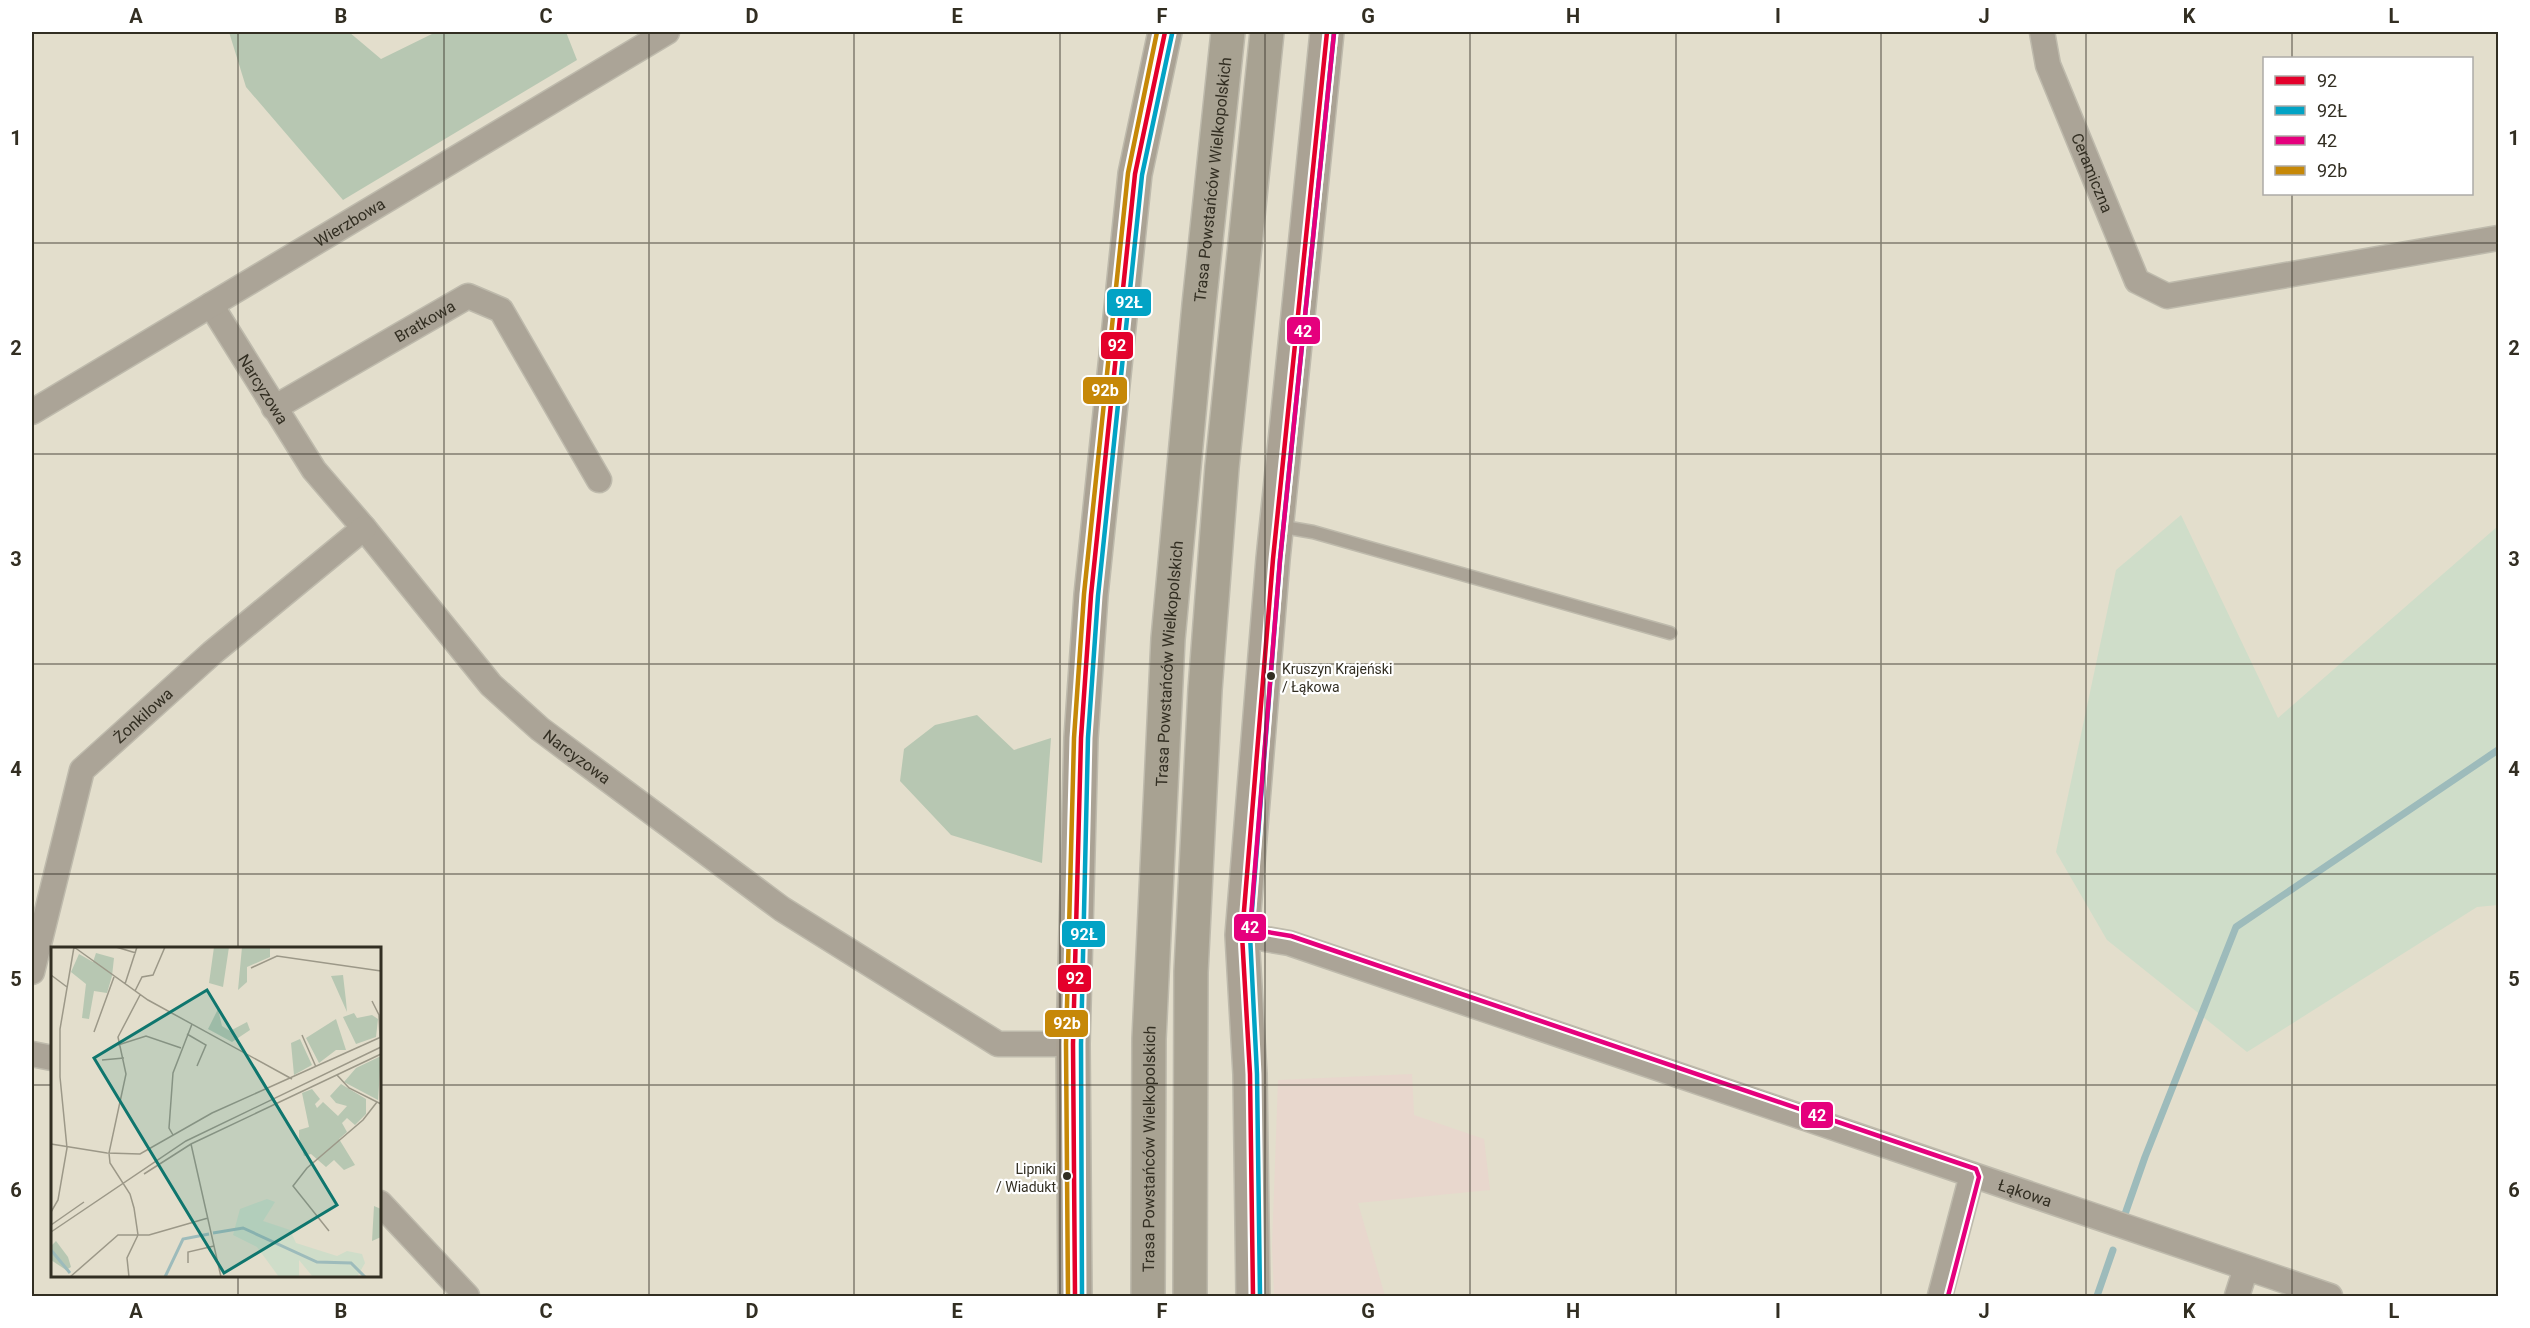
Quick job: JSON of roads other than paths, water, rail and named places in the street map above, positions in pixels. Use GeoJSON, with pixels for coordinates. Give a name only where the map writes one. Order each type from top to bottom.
{"type":"FeatureCollection","features":[{"type":"Feature","properties":{"kind":"highway","name":"Trasa Powstańców Wielkopolskich"},"geometry":{"type":"LineString","coordinates":[[1148,1296],[1149,1039],[1168,639],[1199,305],[1228,32]]}},
{"type":"Feature","properties":{"kind":"highway"},"geometry":{"type":"LineString","coordinates":[[1190,1296],[1191,972],[1205,690],[1222,467],[1267,32]]}},
{"type":"Feature","properties":{"kind":"street","name":"Wierzbowa"},"geometry":{"type":"LineString","coordinates":[[32,411],[667,32]]}},
{"type":"Feature","properties":{"kind":"street"},"geometry":{"type":"LineString","coordinates":[[1075,1296],[1073,1044],[1081,738],[1091,595],[1135,174],[1165,32]]}},
{"type":"Feature","properties":{"kind":"street"},"geometry":{"type":"LineString","coordinates":[[1253,1296],[1250,1074],[1242,935],[1277,525],[1327,32]]}},
{"type":"Feature","properties":{"kind":"street","name":"Ceramiczna"},"geometry":{"type":"LineString","coordinates":[[2042,32],[2048,65],[2137,281],[2167,296],[2499,238]]}},
{"type":"Feature","properties":{"kind":"street","name":"Bratkowa"},"geometry":{"type":"LineString","coordinates":[[274,408],[468,296],[501,310],[599,480]]}},
{"type":"Feature","properties":{"kind":"street","name":"Narcyzowa"},"geometry":{"type":"LineString","coordinates":[[211,305],[314,470],[499,692],[540,729],[782,909],[998,1044],[1073,1044]]}},
{"type":"Feature","properties":{"kind":"street","name":"Żonkilowa"},"geometry":{"type":"LineString","coordinates":[[32,972],[82,770],[212,653],[364,528]]}},
{"type":"Feature","properties":{"kind":"street","name":"Łąkowa"},"geometry":{"type":"LineString","coordinates":[[1242,935],[1289,943],[2330,1296]]}},
{"type":"Feature","properties":{"kind":"street"},"geometry":{"type":"LineString","coordinates":[[32,1054],[51,1058]]}},
{"type":"Feature","properties":{"kind":"street"},"geometry":{"type":"LineString","coordinates":[[1940,1296],[1972,1175]]}},
{"type":"Feature","properties":{"kind":"street"},"geometry":{"type":"LineString","coordinates":[[381,1204],[467,1296]]}},
{"type":"Feature","properties":{"kind":"street"},"geometry":{"type":"LineString","coordinates":[[2237,1296],[2246,1268]]}},
{"type":"Feature","properties":{"kind":"lane"},"geometry":{"type":"LineString","coordinates":[[1277,525],[1324,535],[1670,633]]}},
{"type":"Feature","properties":{"kind":"waterway"},"geometry":{"type":"LineString","coordinates":[[2125,1214],[2145,1157],[2236,927],[2498,750]]}},
{"type":"Feature","properties":{"kind":"waterway"},"geometry":{"type":"LineString","coordinates":[[2097,1296],[2113,1250]]}},
{"type":"Feature","properties":{"kind":"place","name":"Kruszyn Krajeński / Łąkowa"},"geometry":{"type":"Point","coordinates":[1271,676]}},
{"type":"Feature","properties":{"kind":"place","name":"Lipniki / Wiadukt"},"geometry":{"type":"Point","coordinates":[1067,1176]}}]}
